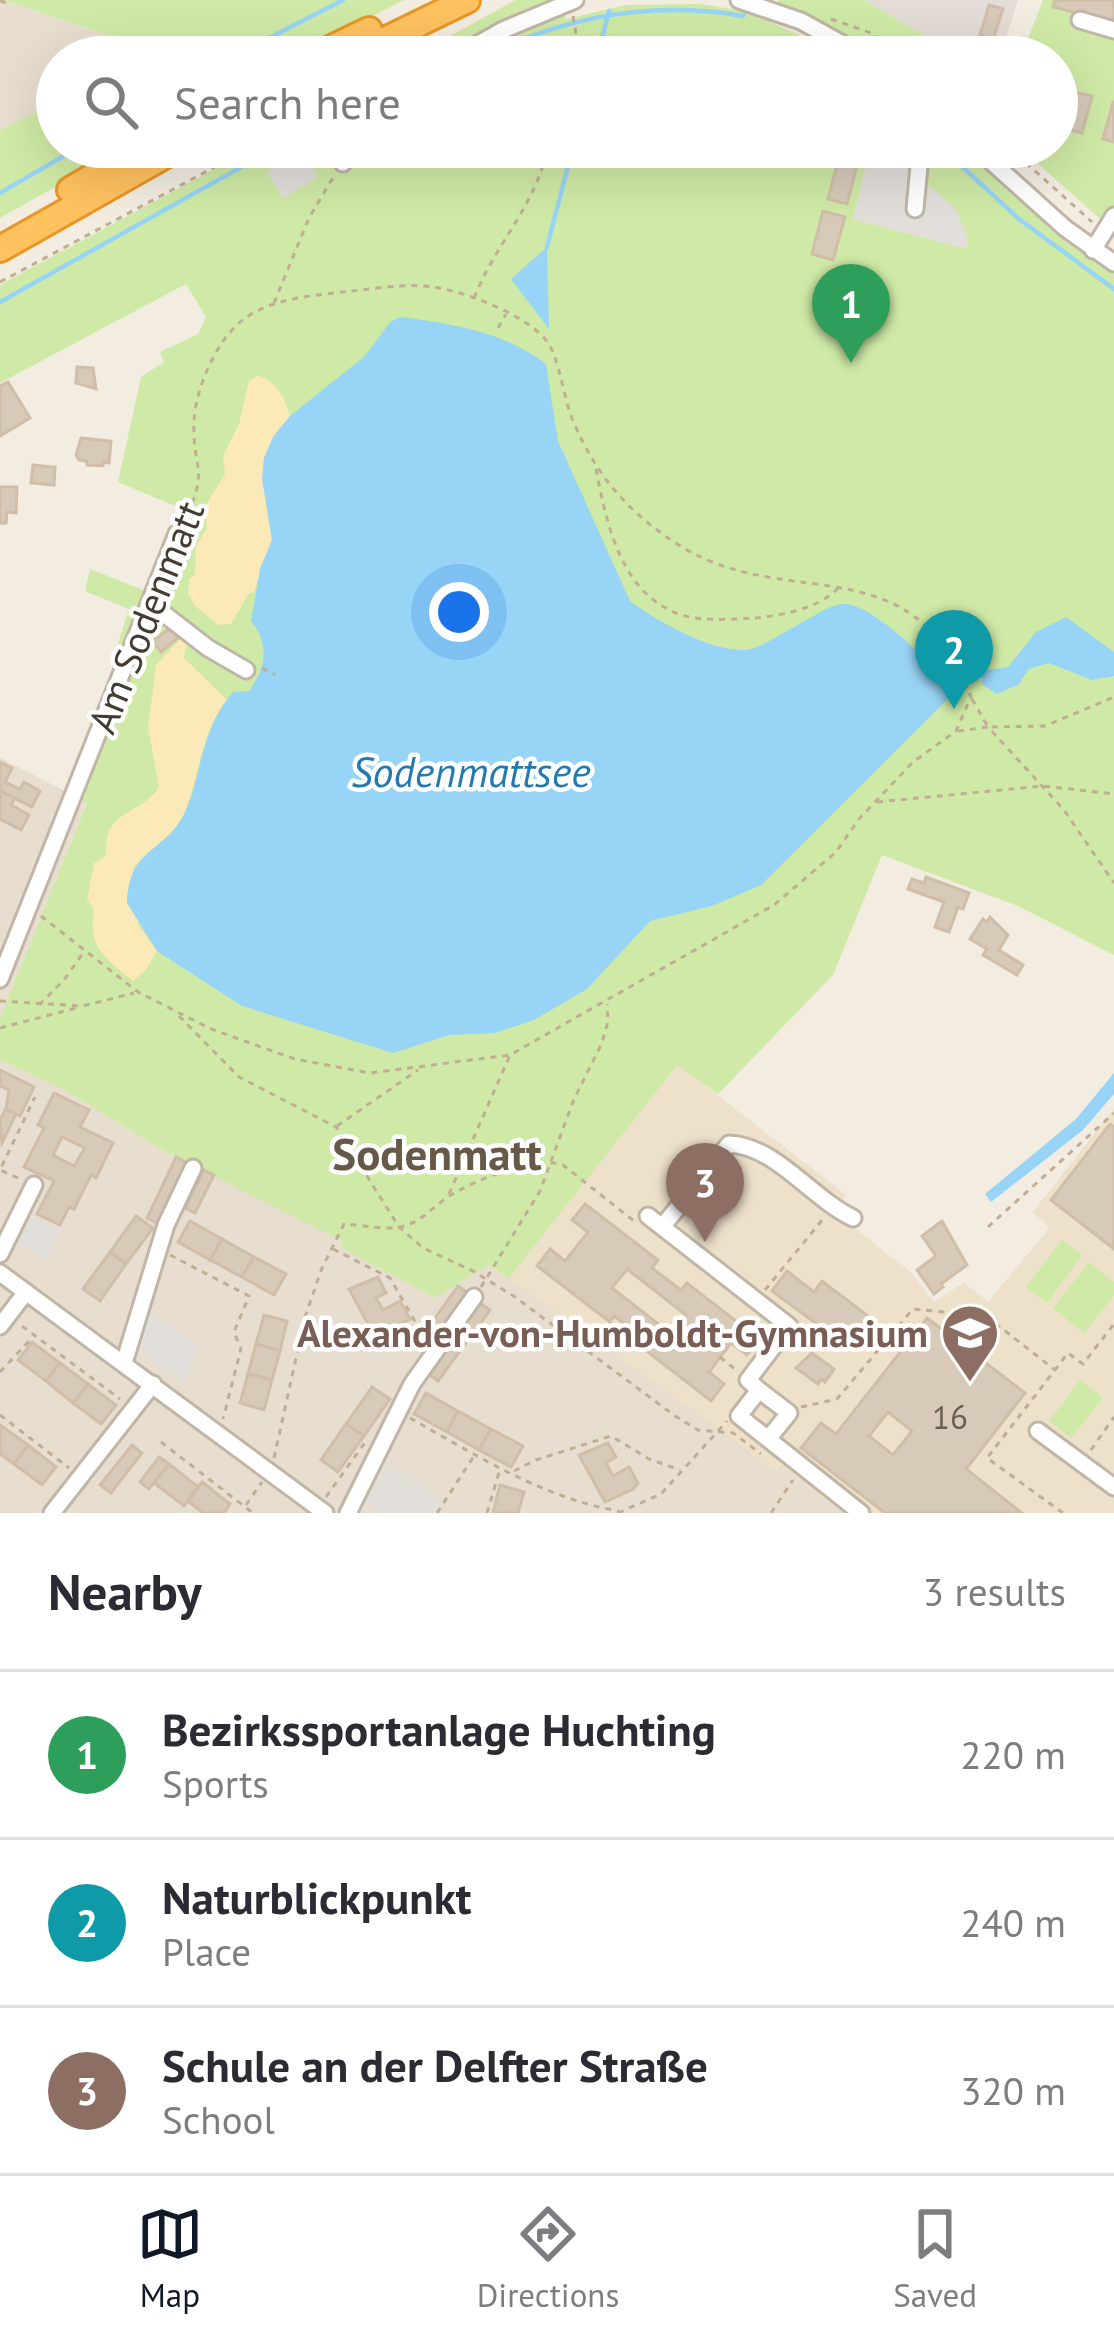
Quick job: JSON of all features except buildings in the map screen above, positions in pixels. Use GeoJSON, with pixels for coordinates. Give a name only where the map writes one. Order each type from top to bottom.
{"type":"FeatureCollection","features":[{"type":"Feature","properties":{"kind":"highway"},"geometry":{"type":"LineString","coordinates":[[356,36],[430,0]]}},
{"type":"Feature","properties":{"kind":"highway"},"geometry":{"type":"LineString","coordinates":[[393,36],[467,0]]}},
{"type":"Feature","properties":{"kind":"highway"},"geometry":{"type":"LineString","coordinates":[[0,230],[107,168]]}},
{"type":"Feature","properties":{"kind":"highway"},"geometry":{"type":"LineString","coordinates":[[0,249],[142,168]]}},
{"type":"Feature","properties":{"kind":"street"},"geometry":{"type":"LineString","coordinates":[[492,36],[575,0]]}},
{"type":"Feature","properties":{"kind":"street"},"geometry":{"type":"LineString","coordinates":[[744,2],[828,36]]}},
{"type":"Feature","properties":{"kind":"street"},"geometry":{"type":"LineString","coordinates":[[1080,20],[1114,30]]}},
{"type":"Feature","properties":{"kind":"street"},"geometry":{"type":"LineString","coordinates":[[916,209],[919,168]]}},
{"type":"Feature","properties":{"kind":"street"},"geometry":{"type":"LineString","coordinates":[[999,168],[1114,263]]}},
{"type":"Feature","properties":{"kind":"street"},"geometry":{"type":"LineString","coordinates":[[1093,250],[1114,216]]}},
{"type":"Feature","properties":{"kind":"street","name":"Am Sodenmatt"},"geometry":{"type":"LineString","coordinates":[[0,980],[177,534]]}},
{"type":"Feature","properties":{"kind":"street"},"geometry":{"type":"LineString","coordinates":[[150,603],[208,648],[254,669]]}},
{"type":"Feature","properties":{"kind":"street"},"geometry":{"type":"LineString","coordinates":[[662,1227],[729,1144],[752,1145],[832,1208],[853,1218]]}},
{"type":"Feature","properties":{"kind":"street"},"geometry":{"type":"LineString","coordinates":[[124,1363],[158,1249],[193,1168]]}},
{"type":"Feature","properties":{"kind":"street"},"geometry":{"type":"LineString","coordinates":[[0,1254],[34,1185]]}},
{"type":"Feature","properties":{"kind":"street"},"geometry":{"type":"LineString","coordinates":[[648,1216],[789,1326],[739,1416],[766,1447],[803,1467],[861,1513]]}},
{"type":"Feature","properties":{"kind":"street"},"geometry":{"type":"LineString","coordinates":[[0,1273],[322,1510]]}},
{"type":"Feature","properties":{"kind":"street"},"geometry":{"type":"LineString","coordinates":[[4,1321],[26,1292]]}},
{"type":"Feature","properties":{"kind":"street"},"geometry":{"type":"LineString","coordinates":[[348,1513],[398,1411],[474,1297]]}},
{"type":"Feature","properties":{"kind":"street"},"geometry":{"type":"LineString","coordinates":[[52,1513],[153,1384]]}},
{"type":"Feature","properties":{"kind":"street"},"geometry":{"type":"LineString","coordinates":[[753,1385],[788,1413],[766,1447]]}},
{"type":"Feature","properties":{"kind":"street"},"geometry":{"type":"LineString","coordinates":[[1037,1431],[1114,1486]]}},
{"type":"Feature","properties":{"kind":"path"},"geometry":{"type":"LineString","coordinates":[[0,1],[8,3]]}},
{"type":"Feature","properties":{"kind":"path"},"geometry":{"type":"LineString","coordinates":[[816,14],[875,36]]}},
{"type":"Feature","properties":{"kind":"path"},"geometry":{"type":"LineString","coordinates":[[573,36],[575,22]]}},
{"type":"Feature","properties":{"kind":"path"},"geometry":{"type":"LineString","coordinates":[[0,282],[213,168]]}},
{"type":"Feature","properties":{"kind":"path","name":"Am Sodenmatt"},"geometry":{"type":"LineString","coordinates":[[177,534],[197,494],[201,470],[194,422],[202,384],[232,330],[273,304],[309,218],[340,168]]}},
{"type":"Feature","properties":{"kind":"path"},"geometry":{"type":"LineString","coordinates":[[474,298],[490,259],[529,203],[541,168]]}},
{"type":"Feature","properties":{"kind":"path"},"geometry":{"type":"LineString","coordinates":[[1031,168],[1103,232]]}},
{"type":"Feature","properties":{"kind":"path"},"geometry":{"type":"LineString","coordinates":[[273,304],[413,285],[438,287],[474,298],[532,328],[550,344],[572,416],[595,466],[635,515],[700,556],[746,571],[841,586],[920,617],[945,645],[988,727],[1043,786],[1114,883]]}},
{"type":"Feature","properties":{"kind":"path"},"geometry":{"type":"LineString","coordinates":[[499,328],[506,313]]}},
{"type":"Feature","properties":{"kind":"path"},"geometry":{"type":"LineString","coordinates":[[595,466],[617,554],[632,578],[669,609],[691,617],[765,617],[830,597],[841,586]]}},
{"type":"Feature","properties":{"kind":"path"},"geometry":{"type":"LineString","coordinates":[[254,669],[275,675]]}},
{"type":"Feature","properties":{"kind":"path"},"geometry":{"type":"LineString","coordinates":[[30,908],[138,992],[295,1059],[370,1073],[510,1055],[774,905],[836,852],[913,762],[956,731],[1046,726],[1114,697]]}},
{"type":"Feature","properties":{"kind":"path"},"geometry":{"type":"LineString","coordinates":[[956,731],[971,698]]}},
{"type":"Feature","properties":{"kind":"path"},"geometry":{"type":"LineString","coordinates":[[875,803],[1043,786],[1114,794]]}},
{"type":"Feature","properties":{"kind":"path"},"geometry":{"type":"LineString","coordinates":[[38,1005],[85,952]]}},
{"type":"Feature","properties":{"kind":"path"},"geometry":{"type":"LineString","coordinates":[[0,1028],[138,992]]}},
{"type":"Feature","properties":{"kind":"path"},"geometry":{"type":"LineString","coordinates":[[0,1001],[83,1006]]}},
{"type":"Feature","properties":{"kind":"path"},"geometry":{"type":"LineString","coordinates":[[486,1279],[540,1191],[574,1099],[602,1043],[610,1009],[606,1003]]}},
{"type":"Feature","properties":{"kind":"path"},"geometry":{"type":"LineString","coordinates":[[176,1012],[239,1077],[336,1127],[399,1227],[441,1259],[486,1279],[698,1430],[733,1433],[766,1447]]}},
{"type":"Feature","properties":{"kind":"path"},"geometry":{"type":"LineString","coordinates":[[448,1196],[510,1055]]}},
{"type":"Feature","properties":{"kind":"path"},"geometry":{"type":"LineString","coordinates":[[336,1127],[422,1067]]}},
{"type":"Feature","properties":{"kind":"path"},"geometry":{"type":"LineString","coordinates":[[34,1185],[1,1170],[35,1097]]}},
{"type":"Feature","properties":{"kind":"path"},"geometry":{"type":"LineString","coordinates":[[988,1227],[1114,1113]]}},
{"type":"Feature","properties":{"kind":"path"},"geometry":{"type":"LineString","coordinates":[[246,1505],[270,1471],[305,1317],[344,1224],[399,1227],[418,1220],[448,1196],[524,1166],[552,1161],[640,1225],[648,1216]]}},
{"type":"Feature","properties":{"kind":"path"},"geometry":{"type":"LineString","coordinates":[[757,1301],[832,1208]]}},
{"type":"Feature","properties":{"kind":"path"},"geometry":{"type":"LineString","coordinates":[[158,1249],[249,1296],[234,1332],[241,1349],[217,1432]]}},
{"type":"Feature","properties":{"kind":"path"},"geometry":{"type":"LineString","coordinates":[[332,1249],[390,1278],[419,1330],[439,1346]]}},
{"type":"Feature","properties":{"kind":"path"},"geometry":{"type":"LineString","coordinates":[[784,1409],[837,1399],[913,1309],[986,1316],[1055,1370]]}},
{"type":"Feature","properties":{"kind":"path"},"geometry":{"type":"LineString","coordinates":[[4,1321],[34,1336],[136,1411]]}},
{"type":"Feature","properties":{"kind":"path"},"geometry":{"type":"LineString","coordinates":[[1063,1513],[987,1457],[1068,1353],[1083,1364],[1114,1324]]}},
{"type":"Feature","properties":{"kind":"path"},"geometry":{"type":"LineString","coordinates":[[0,1372],[34,1336]]}},
{"type":"Feature","properties":{"kind":"path"},"geometry":{"type":"LineString","coordinates":[[720,1358],[753,1385]]}},
{"type":"Feature","properties":{"kind":"path"},"geometry":{"type":"LineString","coordinates":[[398,1411],[500,1468],[620,1512],[661,1494],[729,1419],[739,1416]]}},
{"type":"Feature","properties":{"kind":"path"},"geometry":{"type":"LineString","coordinates":[[0,1414],[80,1477]]}},
{"type":"Feature","properties":{"kind":"path"},"geometry":{"type":"LineString","coordinates":[[1081,1463],[1114,1417]]}},
{"type":"Feature","properties":{"kind":"path"},"geometry":{"type":"LineString","coordinates":[[512,1472],[611,1436],[680,1471]]}},
{"type":"Feature","properties":{"kind":"path"},"geometry":{"type":"LineString","coordinates":[[322,1510],[366,1441]]}},
{"type":"Feature","properties":{"kind":"path"},"geometry":{"type":"LineString","coordinates":[[161,1442],[253,1513]]}},
{"type":"Feature","properties":{"kind":"path"},"geometry":{"type":"LineString","coordinates":[[437,1513],[475,1454]]}},
{"type":"Feature","properties":{"kind":"path"},"geometry":{"type":"LineString","coordinates":[[771,1513],[803,1467]]}},
{"type":"Feature","properties":{"kind":"path"},"geometry":{"type":"LineString","coordinates":[[487,1513],[500,1468]]}},
{"type":"Feature","properties":{"kind":"shaded area"},"geometry":{"type":"Polygon","coordinates":[[[0,0],[111,36],[36,36],[36,112],[0,130],[0,0]]]}},
{"type":"Feature","properties":{"kind":"shaded area"},"geometry":{"type":"Polygon","coordinates":[[[864,0],[1018,0],[1007,36],[924,35],[864,0]]]}},
{"type":"Feature","properties":{"kind":"shaded area"},"geometry":{"type":"Polygon","coordinates":[[[312,168],[318,177],[283,198],[267,171],[312,168]]]}},
{"type":"Feature","properties":{"kind":"shaded area"},"geometry":{"type":"Polygon","coordinates":[[[865,168],[910,169],[956,209],[968,239],[966,249],[853,219],[865,168]]]}},
{"type":"Feature","properties":{"kind":"shaded area"},"geometry":{"type":"Polygon","coordinates":[[[0,758],[87,802],[0,1018],[0,758]]]}},
{"type":"Feature","properties":{"kind":"shaded area"},"geometry":{"type":"Polygon","coordinates":[[[0,1060],[65,1090],[166,1152],[344,1241],[340,1246],[435,1298],[488,1265],[509,1278],[677,1064],[846,1195],[834,1212],[910,1272],[934,1302],[964,1283],[988,1302],[1050,1228],[1033,1212],[1114,1109],[1114,1513],[0,1513],[0,1060]]]}},
{"type":"Feature","properties":{"kind":"shaded area"},"geometry":{"type":"Polygon","coordinates":[[[677,1064],[846,1195],[834,1212],[910,1272],[934,1302],[964,1283],[988,1302],[1050,1228],[1033,1212],[1111,1114],[1114,1117],[1114,1513],[843,1513],[509,1278],[677,1064]]]}},
{"type":"Feature","properties":{"kind":"shaded area"},"geometry":{"type":"Polygon","coordinates":[[[27,1213],[61,1230],[47,1259],[13,1242],[27,1213]]]}},
{"type":"Feature","properties":{"kind":"shaded area"},"geometry":{"type":"Polygon","coordinates":[[[138,1305],[198,1344],[184,1385],[129,1341],[138,1305]]]}},
{"type":"Feature","properties":{"kind":"shaded area"},"geometry":{"type":"Polygon","coordinates":[[[383,1460],[442,1500],[435,1510],[438,1513],[383,1513],[364,1500],[383,1460]]]}},
{"type":"Feature","properties":{"kind":"green space"},"geometry":{"type":"Polygon","coordinates":[[[4,0],[404,0],[333,36],[111,36],[4,0]]]}},
{"type":"Feature","properties":{"kind":"green space"},"geometry":{"type":"Polygon","coordinates":[[[516,0],[561,0],[566,19],[626,5],[700,4],[745,11],[802,36],[450,36],[516,0]]]}},
{"type":"Feature","properties":{"kind":"green space"},"geometry":{"type":"Polygon","coordinates":[[[778,0],[864,0],[924,35],[844,36],[778,0]]]}},
{"type":"Feature","properties":{"kind":"green space"},"geometry":{"type":"Polygon","coordinates":[[[1043,0],[1114,0],[1114,231],[1043,168],[1078,168],[1078,36],[1029,36],[1043,0]]]}},
{"type":"Feature","properties":{"kind":"green space"},"geometry":{"type":"Polygon","coordinates":[[[36,112],[36,168],[89,168],[0,218],[0,130],[36,112]]]}},
{"type":"Feature","properties":{"kind":"green space"},"geometry":{"type":"Polygon","coordinates":[[[216,168],[985,168],[1070,244],[1114,274],[1114,955],[1018,906],[882,855],[833,975],[718,1094],[677,1065],[509,1278],[488,1265],[435,1298],[340,1247],[343,1241],[166,1152],[65,1090],[0,1060],[0,1018],[87,803],[68,792],[120,660],[115,653],[129,609],[85,591],[90,569],[148,592],[185,510],[118,482],[141,377],[164,362],[160,352],[198,334],[206,317],[186,284],[0,383],[0,285],[216,168]]]}},
{"type":"Feature","properties":{"kind":"green space"},"geometry":{"type":"Polygon","coordinates":[[[1062,1240],[1082,1255],[1047,1303],[1026,1287],[1062,1240]]]}},
{"type":"Feature","properties":{"kind":"green space"},"geometry":{"type":"Polygon","coordinates":[[[1089,1262],[1114,1282],[1114,1295],[1084,1333],[1053,1308],[1089,1262]]]}},
{"type":"Feature","properties":{"kind":"green space"},"geometry":{"type":"Polygon","coordinates":[[[1080,1380],[1103,1398],[1071,1438],[1049,1421],[1080,1380]]]}},
{"type":"Feature","properties":{"kind":"sand"},"geometry":{"type":"Polygon","coordinates":[[[258,375],[279,391],[290,416],[275,436],[264,465],[272,536],[254,592],[231,624],[219,625],[196,607],[188,593],[189,579],[195,574],[196,546],[207,528],[205,506],[225,474],[223,456],[239,424],[249,381],[258,375]]]}},
{"type":"Feature","properties":{"kind":"sand"},"geometry":{"type":"Polygon","coordinates":[[[186,633],[195,640],[187,645],[183,657],[227,700],[206,739],[182,818],[133,868],[138,925],[157,951],[133,981],[100,951],[93,934],[94,909],[87,900],[94,863],[105,857],[111,827],[159,787],[148,727],[156,665],[186,633]]]}},
{"type":"Feature","properties":{"kind":"water"},"geometry":{"type":"Polygon","coordinates":[[[547,247],[549,329],[511,279],[547,247]]]}},
{"type":"Feature","properties":{"kind":"water","name":"Sodenmattsee"},"geometry":{"type":"Polygon","coordinates":[[[400,317],[495,337],[546,364],[558,441],[630,601],[641,609],[687,635],[736,650],[760,645],[830,608],[854,606],[887,625],[922,656],[949,698],[761,885],[712,906],[650,921],[587,989],[534,1020],[495,1033],[449,1035],[393,1053],[242,1006],[157,951],[127,903],[134,870],[185,812],[222,707],[233,692],[249,691],[262,665],[261,638],[251,621],[260,569],[272,540],[262,479],[273,437],[290,416],[365,356],[391,321],[400,317]]]}},
{"type":"Feature","properties":{"kind":"water"},"geometry":{"type":"Polygon","coordinates":[[[1066,617],[1114,652],[1114,676],[1092,680],[1049,663],[1029,669],[1018,685],[996,694],[982,684],[982,671],[1008,667],[1036,632],[1066,617]]]}},
{"type":"Feature","properties":{"kind":"water"},"geometry":{"type":"Polygon","coordinates":[[[1114,1073],[1114,1094],[1083,1130],[991,1202],[985,1194],[1076,1119],[1114,1073]]]}},
{"type":"Feature","properties":{"kind":"waterway"},"geometry":{"type":"LineString","coordinates":[[273,36],[343,0]]}},
{"type":"Feature","properties":{"kind":"waterway"},"geometry":{"type":"LineString","coordinates":[[531,36],[576,22],[642,11],[743,16],[747,6]]}},
{"type":"Feature","properties":{"kind":"waterway"},"geometry":{"type":"LineString","coordinates":[[602,36],[609,11]]}},
{"type":"Feature","properties":{"kind":"waterway"},"geometry":{"type":"LineString","coordinates":[[0,193],[43,168]]}},
{"type":"Feature","properties":{"kind":"waterway"},"geometry":{"type":"LineString","coordinates":[[0,302],[239,168]]}},
{"type":"Feature","properties":{"kind":"waterway"},"geometry":{"type":"LineString","coordinates":[[547,247],[568,168]]}},
{"type":"Feature","properties":{"kind":"waterway"},"geometry":{"type":"LineString","coordinates":[[964,168],[1019,219],[1114,289]]}},
{"type":"Feature","properties":{"kind":"place","name":"Bezirkssportanlage Huchting"},"geometry":{"type":"Point","coordinates":[851,363]}},
{"type":"Feature","properties":{"kind":"place","name":"Naturblickpunkt"},"geometry":{"type":"Point","coordinates":[954,709]}},
{"type":"Feature","properties":{"kind":"place","name":"Schule an der Delfter Straße"},"geometry":{"type":"Point","coordinates":[705,1242]}},
{"type":"Feature","properties":{"kind":"place","name":"Alexander-von-Humboldt-Gymnasium"},"geometry":{"type":"Point","coordinates":[970,1384]}},
{"type":"Feature","properties":{"kind":"district","name":"Sodenmatt"},"geometry":{"type":"Point","coordinates":[437,1154]}}]}
